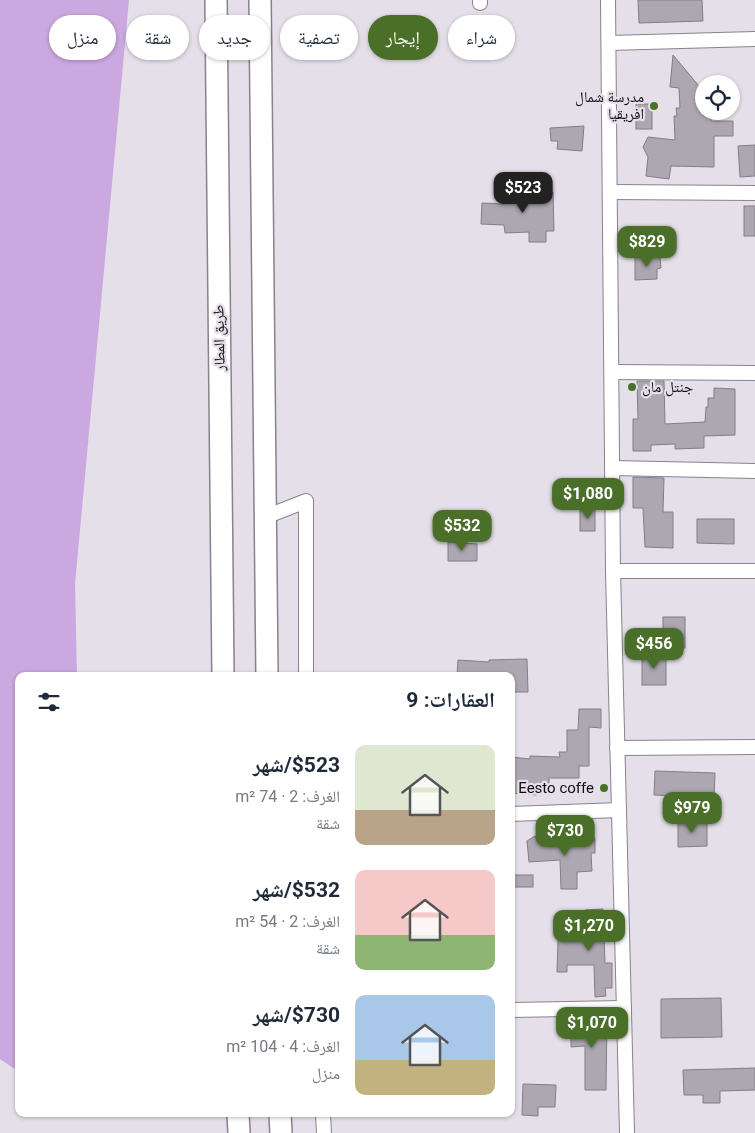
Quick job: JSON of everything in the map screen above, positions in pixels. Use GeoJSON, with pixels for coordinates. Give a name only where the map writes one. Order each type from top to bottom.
{"type":"FeatureCollection","features":[{"type":"Feature","properties":{"kind":"highway","name":"طريق المطار"},"geometry":{"type":"LineString","coordinates":[[216,0],[223,672]]}},
{"type":"Feature","properties":{"kind":"highway"},"geometry":{"type":"LineString","coordinates":[[260,0],[267,672]]}},
{"type":"Feature","properties":{"kind":"highway"},"geometry":{"type":"LineString","coordinates":[[238,1117],[239,1133]]}},
{"type":"Feature","properties":{"kind":"highway"},"geometry":{"type":"LineString","coordinates":[[280,1117],[281,1133]]}},
{"type":"Feature","properties":{"kind":"street"},"geometry":{"type":"LineString","coordinates":[[608,0],[613,372],[613,571],[627,1133]]}},
{"type":"Feature","properties":{"kind":"street"},"geometry":{"type":"LineString","coordinates":[[609,43],[755,39]]}},
{"type":"Feature","properties":{"kind":"street"},"geometry":{"type":"LineString","coordinates":[[610,192],[755,193]]}},
{"type":"Feature","properties":{"kind":"street"},"geometry":{"type":"LineString","coordinates":[[613,372],[755,373]]}},
{"type":"Feature","properties":{"kind":"street"},"geometry":{"type":"LineString","coordinates":[[612,468],[755,471]]}},
{"type":"Feature","properties":{"kind":"street"},"geometry":{"type":"LineString","coordinates":[[265,517],[306,501],[306,672]]}},
{"type":"Feature","properties":{"kind":"street"},"geometry":{"type":"LineString","coordinates":[[613,571],[755,571]]}},
{"type":"Feature","properties":{"kind":"street"},"geometry":{"type":"LineString","coordinates":[[617,748],[755,747]]}},
{"type":"Feature","properties":{"kind":"street"},"geometry":{"type":"LineString","coordinates":[[515,814],[619,810]]}},
{"type":"Feature","properties":{"kind":"street"},"geometry":{"type":"LineString","coordinates":[[515,1010],[624,1008]]}},
{"type":"Feature","properties":{"kind":"street"},"geometry":{"type":"LineString","coordinates":[[323,1117],[324,1133]]}},
{"type":"Feature","properties":{"kind":"shaded area"},"geometry":{"type":"Polygon","coordinates":[[[0,0],[129,0],[128,15],[126,15],[126,32],[75,584],[77,672],[15,672],[15,1069],[0,1059],[0,0]]]}},
{"type":"Feature","properties":{"kind":"building"},"geometry":{"type":"Polygon","coordinates":[[[638,0],[702,0],[703,21],[639,23],[638,0]]]}},
{"type":"Feature","properties":{"kind":"building"},"geometry":{"type":"Polygon","coordinates":[[[673,55],[695,81],[695,120],[733,121],[733,136],[714,136],[714,167],[671,166],[669,179],[646,176],[648,157],[643,147],[648,137],[675,140],[674,116],[677,116],[676,108],[680,108],[679,88],[670,87],[673,55]]]}},
{"type":"Feature","properties":{"kind":"building"},"geometry":{"type":"Polygon","coordinates":[[[636,104],[652,104],[652,129],[636,129],[636,104]]]}},
{"type":"Feature","properties":{"kind":"building"},"geometry":{"type":"Polygon","coordinates":[[[584,126],[582,151],[557,149],[558,141],[551,141],[550,128],[584,126]]]}},
{"type":"Feature","properties":{"kind":"building"},"geometry":{"type":"Polygon","coordinates":[[[755,145],[755,176],[740,177],[738,146],[755,145]]]}},
{"type":"Feature","properties":{"kind":"building"},"geometry":{"type":"Polygon","coordinates":[[[553,192],[554,231],[546,231],[546,242],[529,242],[529,232],[505,233],[504,225],[481,224],[482,203],[504,204],[503,194],[553,192]]]}},
{"type":"Feature","properties":{"kind":"building"},"geometry":{"type":"Polygon","coordinates":[[[744,206],[755,206],[755,236],[744,236],[744,206]]]}},
{"type":"Feature","properties":{"kind":"building"},"geometry":{"type":"Polygon","coordinates":[[[660,256],[661,268],[657,269],[657,279],[635,280],[635,257],[660,256]]]}},
{"type":"Feature","properties":{"kind":"building"},"geometry":{"type":"Polygon","coordinates":[[[637,381],[664,381],[665,424],[705,422],[708,398],[714,398],[714,388],[735,389],[735,435],[704,436],[704,448],[675,449],[675,444],[651,445],[651,451],[633,451],[633,419],[638,419],[637,381]]]}},
{"type":"Feature","properties":{"kind":"building"},"geometry":{"type":"Polygon","coordinates":[[[633,477],[664,478],[663,512],[673,512],[673,548],[645,547],[643,508],[633,508],[633,477]]]}},
{"type":"Feature","properties":{"kind":"building"},"geometry":{"type":"Polygon","coordinates":[[[580,508],[595,508],[595,531],[580,531],[580,508]]]}},
{"type":"Feature","properties":{"kind":"building"},"geometry":{"type":"Polygon","coordinates":[[[697,519],[734,519],[734,544],[697,543],[697,519]]]}},
{"type":"Feature","properties":{"kind":"building"},"geometry":{"type":"Polygon","coordinates":[[[448,542],[477,544],[477,561],[448,561],[448,542]]]}},
{"type":"Feature","properties":{"kind":"building"},"geometry":{"type":"Polygon","coordinates":[[[663,617],[685,617],[685,648],[663,648],[663,617]]]}},
{"type":"Feature","properties":{"kind":"building"},"geometry":{"type":"Polygon","coordinates":[[[642,655],[666,655],[666,685],[642,685],[642,655]]]}},
{"type":"Feature","properties":{"kind":"building"},"geometry":{"type":"Polygon","coordinates":[[[527,659],[528,692],[515,692],[515,672],[457,672],[458,660],[489,662],[489,660],[527,659]]]}},
{"type":"Feature","properties":{"kind":"building"},"geometry":{"type":"Polygon","coordinates":[[[579,709],[601,709],[601,728],[589,727],[589,766],[579,766],[579,778],[549,778],[549,792],[537,791],[537,795],[515,793],[515,757],[530,759],[530,756],[560,757],[559,752],[567,752],[567,730],[578,730],[579,709]]]}},
{"type":"Feature","properties":{"kind":"building"},"geometry":{"type":"Polygon","coordinates":[[[655,771],[715,773],[714,798],[654,795],[655,771]]]}},
{"type":"Feature","properties":{"kind":"building"},"geometry":{"type":"Polygon","coordinates":[[[678,822],[707,822],[707,846],[678,847],[678,822]]]}},
{"type":"Feature","properties":{"kind":"building"},"geometry":{"type":"Polygon","coordinates":[[[535,836],[541,843],[558,842],[558,839],[595,838],[595,853],[591,853],[592,871],[577,872],[577,889],[561,889],[560,860],[529,862],[527,841],[535,836]]]}},
{"type":"Feature","properties":{"kind":"building"},"geometry":{"type":"Polygon","coordinates":[[[515,875],[533,875],[533,887],[515,887],[515,875]]]}},
{"type":"Feature","properties":{"kind":"building"},"geometry":{"type":"Polygon","coordinates":[[[603,909],[605,963],[612,963],[612,988],[605,988],[606,996],[595,997],[594,965],[567,965],[567,972],[557,972],[558,940],[586,941],[585,910],[603,909]]]}},
{"type":"Feature","properties":{"kind":"building"},"geometry":{"type":"Polygon","coordinates":[[[721,998],[722,1037],[661,1038],[661,999],[721,998]]]}},
{"type":"Feature","properties":{"kind":"building"},"geometry":{"type":"Polygon","coordinates":[[[571,1018],[607,1018],[606,1090],[585,1090],[585,1046],[571,1047],[571,1018]]]}},
{"type":"Feature","properties":{"kind":"building"},"geometry":{"type":"Polygon","coordinates":[[[755,1068],[755,1090],[720,1091],[720,1103],[703,1103],[703,1095],[684,1095],[683,1070],[755,1068]]]}},
{"type":"Feature","properties":{"kind":"building"},"geometry":{"type":"Polygon","coordinates":[[[523,1084],[556,1085],[555,1107],[538,1107],[538,1116],[522,1115],[523,1084]]]}},
{"type":"Feature","properties":{"kind":"place","name":"مدرسة شمال افريقيا"},"geometry":{"type":"Point","coordinates":[654,106]}},
{"type":"Feature","properties":{"kind":"place","name":"جنتل مان"},"geometry":{"type":"Point","coordinates":[632,387]}},
{"type":"Feature","properties":{"kind":"place","name":"Eesto coffe"},"geometry":{"type":"Point","coordinates":[604,788]}}]}
